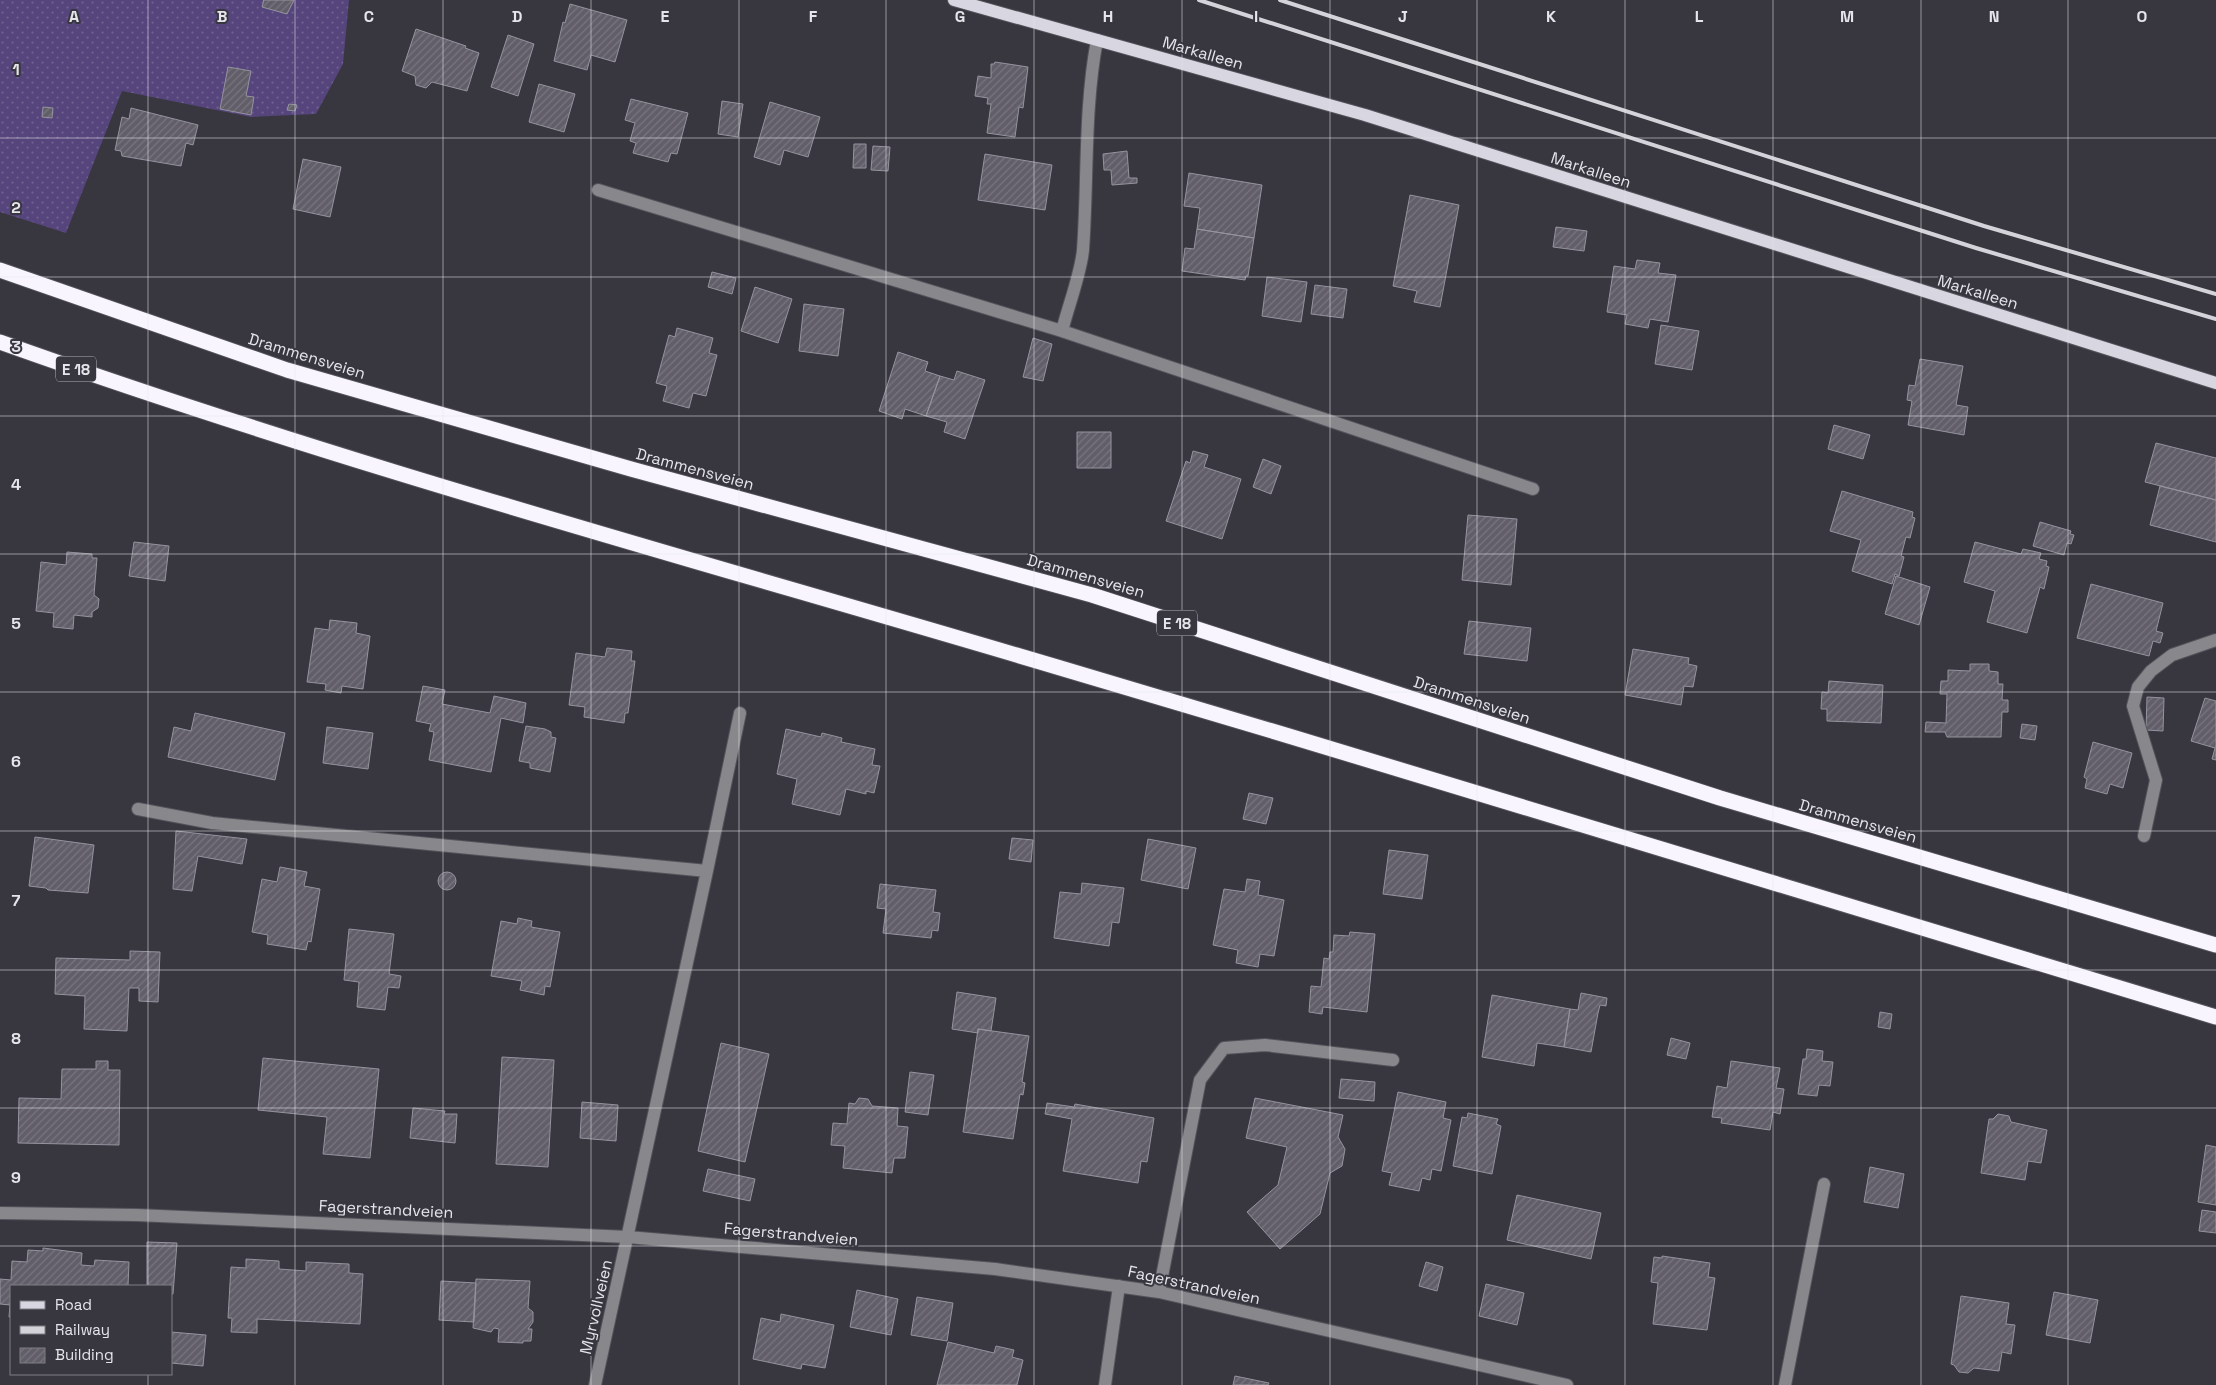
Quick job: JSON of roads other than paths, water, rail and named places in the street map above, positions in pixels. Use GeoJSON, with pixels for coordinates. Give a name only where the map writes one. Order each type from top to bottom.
{"type":"FeatureCollection","features":[{"type":"Feature","properties":{"kind":"highway","name":"Drammensveien"},"geometry":{"type":"LineString","coordinates":[[0,270],[287,370],[631,470],[1092,595],[1720,798],[2216,944]]}},
{"type":"Feature","properties":{"kind":"highway","name":"E 18"},"geometry":{"type":"LineString","coordinates":[[0,342],[151,396],[598,533],[1062,668],[2216,1017]]}},
{"type":"Feature","properties":{"kind":"main road","name":"Markalleen"},"geometry":{"type":"LineString","coordinates":[[954,0],[1365,115],[2216,383]]}},
{"type":"Feature","properties":{"kind":"street"},"geometry":{"type":"LineString","coordinates":[[1062,331],[1083,252],[1084,176],[1092,65],[1097,40]]}},
{"type":"Feature","properties":{"kind":"street"},"geometry":{"type":"LineString","coordinates":[[598,190],[1062,331],[1532,490]]}},
{"type":"Feature","properties":{"kind":"street"},"geometry":{"type":"LineString","coordinates":[[2144,836],[2156,780],[2133,706],[2138,687],[2151,672],[2172,655],[2216,640]]}},
{"type":"Feature","properties":{"kind":"street","name":"Myrvollveien"},"geometry":{"type":"LineString","coordinates":[[595,1385],[740,713]]}},
{"type":"Feature","properties":{"kind":"street"},"geometry":{"type":"LineString","coordinates":[[138,809],[212,823],[707,871]]}},
{"type":"Feature","properties":{"kind":"street"},"geometry":{"type":"LineString","coordinates":[[1159,1292],[1200,1080],[1224,1048],[1265,1045],[1393,1060]]}},
{"type":"Feature","properties":{"kind":"street"},"geometry":{"type":"LineString","coordinates":[[1786,1385],[1824,1184]]}},
{"type":"Feature","properties":{"kind":"street","name":"Fagerstrandveien"},"geometry":{"type":"LineString","coordinates":[[0,1213],[137,1215],[628,1237],[995,1268],[1159,1292],[1567,1385]]}},
{"type":"Feature","properties":{"kind":"street"},"geometry":{"type":"LineString","coordinates":[[1105,1385],[1119,1286]]}},
{"type":"Feature","properties":{"kind":"railway"},"geometry":{"type":"LineString","coordinates":[[1199,0],[1976,248],[2216,319]]}},
{"type":"Feature","properties":{"kind":"railway"},"geometry":{"type":"LineString","coordinates":[[1280,0],[1984,226],[2216,294]]}}]}
